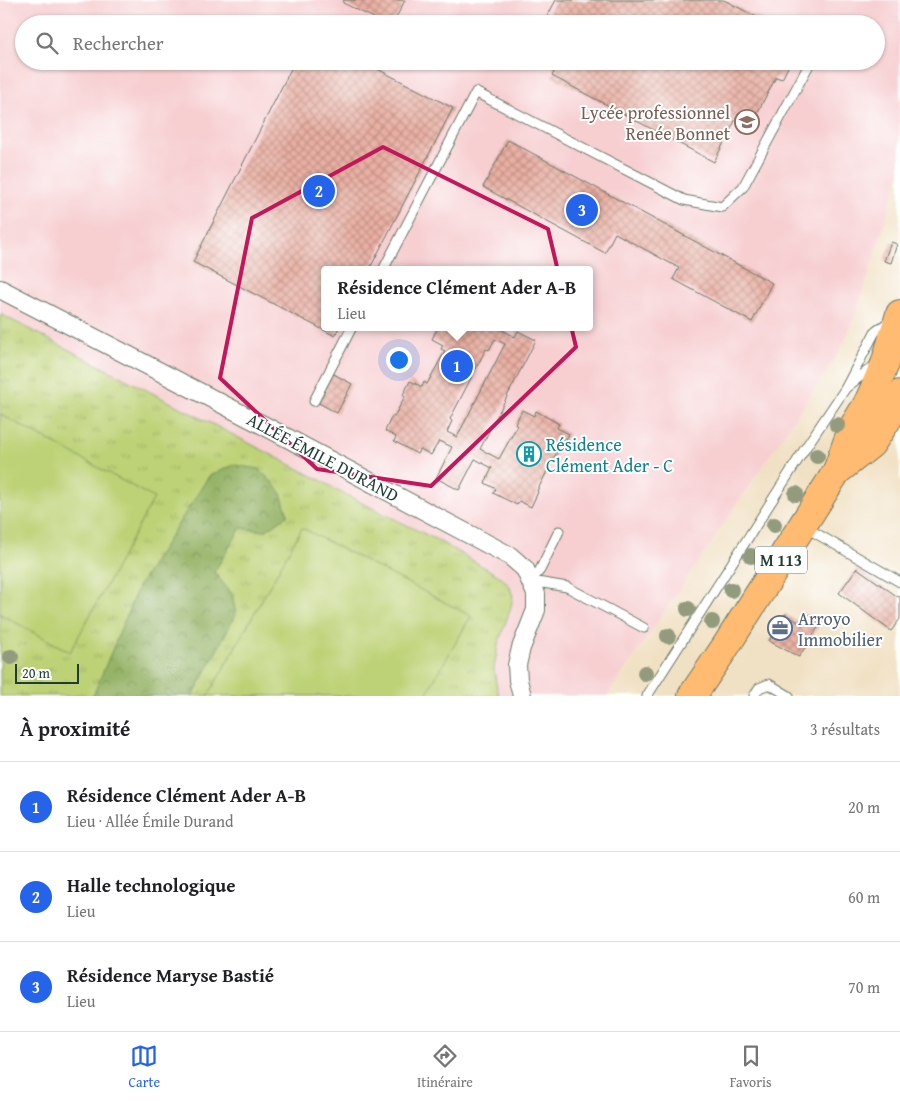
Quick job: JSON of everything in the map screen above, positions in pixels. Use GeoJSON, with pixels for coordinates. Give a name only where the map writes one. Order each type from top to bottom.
{"type":"FeatureCollection","features":[{"type":"Feature","properties":{"kind":"main road"},"geometry":{"type":"LineString","coordinates":[[838,471],[852,429],[868,403],[888,363],[900,314]]}},
{"type":"Feature","properties":{"kind":"main road","name":"M 113"},"geometry":{"type":"LineString","coordinates":[[692,696],[838,471],[871,444],[889,417],[900,394]]}},
{"type":"Feature","properties":{"kind":"street","name":"ALLÉE ÉMILE DURAND"},"geometry":{"type":"LineString","coordinates":[[0,289],[510,556],[525,569],[536,594],[536,610],[521,648],[517,665],[522,696]]}},
{"type":"Feature","properties":{"kind":"lane"},"geometry":{"type":"LineString","coordinates":[[385,266],[478,93],[684,200],[722,207],[743,187],[806,70]]}},
{"type":"Feature","properties":{"kind":"lane"},"geometry":{"type":"LineString","coordinates":[[647,696],[845,388],[876,332],[900,314]]}},
{"type":"Feature","properties":{"kind":"lane"},"geometry":{"type":"LineString","coordinates":[[314,401],[350,331]]}},
{"type":"Feature","properties":{"kind":"lane"},"geometry":{"type":"LineString","coordinates":[[845,388],[871,368],[888,363]]}},
{"type":"Feature","properties":{"kind":"lane"},"geometry":{"type":"LineString","coordinates":[[803,525],[900,582]]}},
{"type":"Feature","properties":{"kind":"lane"},"geometry":{"type":"LineString","coordinates":[[559,531],[540,570],[531,581],[567,587],[644,628]]}},
{"type":"Feature","properties":{"kind":"lane"},"geometry":{"type":"LineString","coordinates":[[754,696],[760,688],[769,684],[789,696]]}},
{"type":"Feature","properties":{"kind":"highlighted area"},"geometry":{"type":"Polygon","coordinates":[[[383,147],[548,229],[576,347],[431,486],[317,469],[220,378],[252,218],[383,147]]]}},
{"type":"Feature","properties":{"kind":"shaded area"},"geometry":{"type":"Polygon","coordinates":[[[0,0],[900,0],[900,172],[857,311],[838,354],[607,696],[0,696],[0,0]]]}},
{"type":"Feature","properties":{"kind":"green space"},"geometry":{"type":"Polygon","coordinates":[[[0,314],[324,482],[336,490],[437,540],[501,577],[509,585],[513,596],[498,645],[494,668],[499,696],[0,696],[0,314]]]}},
{"type":"Feature","properties":{"kind":"green space"},"geometry":{"type":"Polygon","coordinates":[[[0,414],[154,498],[70,652],[0,614],[0,414]]]}},
{"type":"Feature","properties":{"kind":"green space"},"geometry":{"type":"Polygon","coordinates":[[[234,465],[259,469],[280,491],[288,515],[265,531],[241,528],[214,572],[232,594],[236,614],[193,696],[93,696],[139,585],[209,476],[234,465]]]}},
{"type":"Feature","properties":{"kind":"green space"},"geometry":{"type":"Polygon","coordinates":[[[302,528],[471,616],[425,696],[208,696],[302,528]]]}},
{"type":"Feature","properties":{"kind":"building"},"geometry":{"type":"Polygon","coordinates":[[[344,0],[405,0],[398,15],[368,15],[343,3],[344,0]]]}},
{"type":"Feature","properties":{"kind":"building"},"geometry":{"type":"Polygon","coordinates":[[[556,0],[724,0],[753,15],[548,15],[556,0]]]}},
{"type":"Feature","properties":{"kind":"building"},"geometry":{"type":"Polygon","coordinates":[[[290,70],[379,70],[453,108],[371,266],[321,266],[321,329],[193,262],[290,70]]]}},
{"type":"Feature","properties":{"kind":"building"},"geometry":{"type":"Polygon","coordinates":[[[555,70],[786,70],[782,79],[776,77],[751,125],[737,117],[714,162],[552,76],[555,70]]]}},
{"type":"Feature","properties":{"kind":"building"},"geometry":{"type":"Polygon","coordinates":[[[508,140],[772,283],[752,322],[673,279],[679,268],[615,233],[605,253],[483,187],[508,140]]]}},
{"type":"Feature","properties":{"kind":"building"},"geometry":{"type":"Polygon","coordinates":[[[891,242],[897,244],[891,263],[884,261],[891,242]]]}},
{"type":"Feature","properties":{"kind":"building"},"geometry":{"type":"Polygon","coordinates":[[[325,331],[337,331],[335,336],[325,331]]]}},
{"type":"Feature","properties":{"kind":"building"},"geometry":{"type":"Polygon","coordinates":[[[436,331],[504,331],[515,337],[518,331],[536,340],[480,449],[499,459],[517,426],[515,424],[522,410],[534,416],[536,411],[559,424],[557,428],[569,434],[561,449],[559,448],[531,507],[519,501],[517,505],[493,493],[496,489],[485,483],[492,468],[475,459],[459,490],[436,478],[452,447],[439,441],[431,455],[420,449],[417,454],[394,441],[396,437],[385,431],[405,396],[403,395],[410,381],[422,387],[424,382],[427,384],[445,351],[441,349],[443,345],[432,339],[436,331]],[[495,339],[489,350],[486,349],[450,419],[452,421],[447,432],[457,437],[505,344],[495,339]]]}},
{"type":"Feature","properties":{"kind":"building"},"geometry":{"type":"Polygon","coordinates":[[[330,372],[352,384],[337,413],[315,401],[330,372]]]}},
{"type":"Feature","properties":{"kind":"building"},"geometry":{"type":"Polygon","coordinates":[[[857,568],[898,597],[900,594],[900,619],[891,631],[839,593],[857,568]]]}},
{"type":"Feature","properties":{"kind":"building"},"geometry":{"type":"Polygon","coordinates":[[[785,614],[803,625],[810,614],[822,621],[799,657],[769,641],[785,614]]]}},
{"type":"Feature","properties":{"kind":"place","name":"Lycée professionnel Renée Bonnet"},"geometry":{"type":"Point","coordinates":[747,122]}},
{"type":"Feature","properties":{"kind":"place","name":"Halle technologique"},"geometry":{"type":"Point","coordinates":[319,191]}},
{"type":"Feature","properties":{"kind":"place","name":"Résidence Maryse Bastié"},"geometry":{"type":"Point","coordinates":[582,210]}},
{"type":"Feature","properties":{"kind":"place","name":"Résidence Clément Ader A-B"},"geometry":{"type":"Point","coordinates":[457,366]}},
{"type":"Feature","properties":{"kind":"place","name":"Résidence Clément Ader - C"},"geometry":{"type":"Point","coordinates":[529,454]}},
{"type":"Feature","properties":{"kind":"place","name":"Arroyo Immobilier"},"geometry":{"type":"Point","coordinates":[780,628]}}]}
